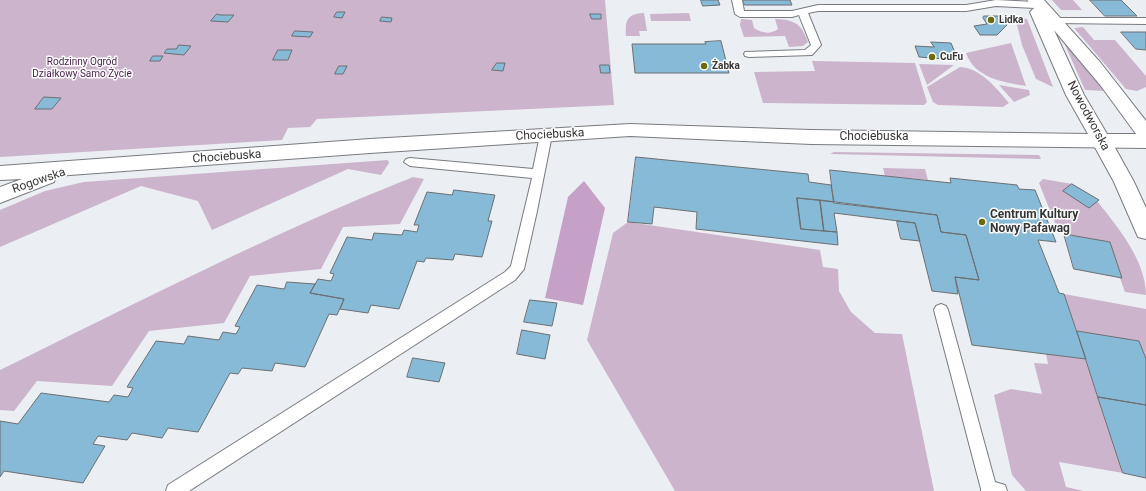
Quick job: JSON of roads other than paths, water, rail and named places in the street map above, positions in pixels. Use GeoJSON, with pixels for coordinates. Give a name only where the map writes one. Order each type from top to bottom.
{"type":"FeatureCollection","features":[{"type":"Feature","properties":{"kind":"street"},"geometry":{"type":"LineString","coordinates":[[1034,2],[1055,21],[1119,96],[1146,135]]}},
{"type":"Feature","properties":{"kind":"street","name":"Nowodworska"},"geometry":{"type":"LineString","coordinates":[[1034,2],[1075,95],[1124,182],[1146,231]]}},
{"type":"Feature","properties":{"kind":"street","name":"Chociebuska"},"geometry":{"type":"LineString","coordinates":[[0,173],[630,130],[795,137],[1146,141]]}},
{"type":"Feature","properties":{"kind":"street","name":"Rogowska"},"geometry":{"type":"LineString","coordinates":[[0,195],[24,184],[79,167]]}},
{"type":"Feature","properties":{"kind":"lane"},"geometry":{"type":"LineString","coordinates":[[737,0],[740,14],[792,14],[818,8],[966,8],[996,3],[1034,2]]}},
{"type":"Feature","properties":{"kind":"lane"},"geometry":{"type":"LineString","coordinates":[[749,54],[808,53],[816,46],[802,11]]}},
{"type":"Feature","properties":{"kind":"lane"},"geometry":{"type":"LineString","coordinates":[[1055,21],[1146,20]]}},
{"type":"Feature","properties":{"kind":"lane"},"geometry":{"type":"LineString","coordinates":[[174,491],[510,276],[517,268],[539,174],[546,135]]}},
{"type":"Feature","properties":{"kind":"lane"},"geometry":{"type":"LineString","coordinates":[[410,162],[539,174]]}},
{"type":"Feature","properties":{"kind":"lane"},"geometry":{"type":"LineString","coordinates":[[941,310],[989,489],[999,491]]}},
{"type":"Feature","properties":{"kind":"place","name":"Lidka"},"geometry":{"type":"Point","coordinates":[991,20]}},
{"type":"Feature","properties":{"kind":"place","name":"CuFu"},"geometry":{"type":"Point","coordinates":[932,57]}},
{"type":"Feature","properties":{"kind":"place","name":"Żabka"},"geometry":{"type":"Point","coordinates":[704,66]}},
{"type":"Feature","properties":{"kind":"place","name":"Centrum Kultury Nowy Pafawag"},"geometry":{"type":"Point","coordinates":[982,222]}},
{"type":"Feature","properties":{"kind":"park label","name":"Rodzinny Ogród Działkowy Samo Życie"},"geometry":{"type":"Point","coordinates":[82,68]}}]}
